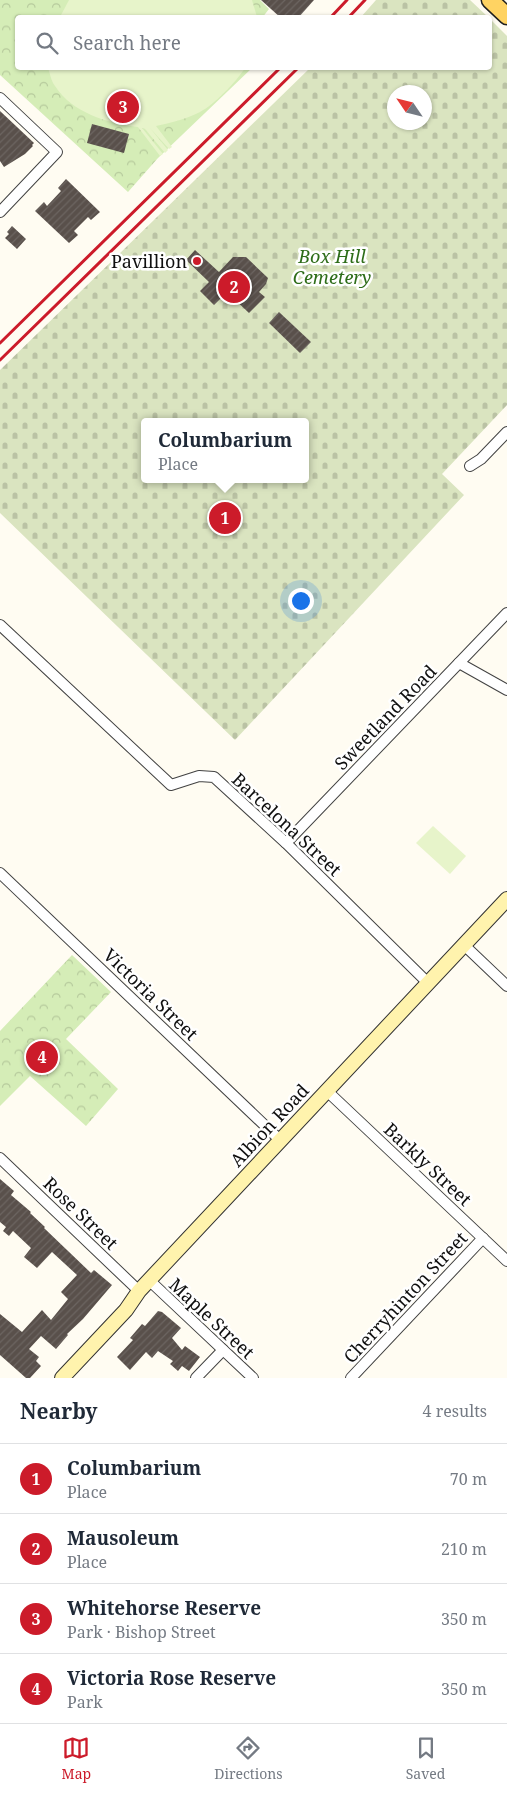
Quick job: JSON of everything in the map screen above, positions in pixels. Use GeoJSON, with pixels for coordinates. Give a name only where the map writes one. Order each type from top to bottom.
{"type":"FeatureCollection","features":[{"type":"Feature","properties":{"kind":"main road"},"geometry":{"type":"LineString","coordinates":[[490,0],[507,16]]}},
{"type":"Feature","properties":{"kind":"street"},"geometry":{"type":"LineString","coordinates":[[0,98],[57,152],[0,212]]}},
{"type":"Feature","properties":{"kind":"street"},"geometry":{"type":"LineString","coordinates":[[470,466],[481,459],[507,432]]}},
{"type":"Feature","properties":{"kind":"street","name":"Sweetland Road"},"geometry":{"type":"LineString","coordinates":[[286,843],[507,613]]}},
{"type":"Feature","properties":{"kind":"street","name":"Barcelona Street"},"geometry":{"type":"LineString","coordinates":[[0,625],[171,785],[199,776],[214,777],[286,843],[428,984]]}},
{"type":"Feature","properties":{"kind":"street"},"geometry":{"type":"LineString","coordinates":[[459,663],[507,690]]}},
{"type":"Feature","properties":{"kind":"street","name":"Victoria Street"},"geometry":{"type":"LineString","coordinates":[[0,872],[280,1140]]}},
{"type":"Feature","properties":{"kind":"street","name":"Albion Road"},"geometry":{"type":"LineString","coordinates":[[62,1378],[126,1310],[139,1291],[150,1282],[280,1140],[507,899]]}},
{"type":"Feature","properties":{"kind":"street"},"geometry":{"type":"LineString","coordinates":[[464,945],[507,986]]}},
{"type":"Feature","properties":{"kind":"street","name":"Barkly Street"},"geometry":{"type":"LineString","coordinates":[[327,1091],[507,1261]]}},
{"type":"Feature","properties":{"kind":"street","name":"Rose Street"},"geometry":{"type":"LineString","coordinates":[[0,1158],[139,1291]]}},
{"type":"Feature","properties":{"kind":"street","name":"Cherryhinton Street"},"geometry":{"type":"LineString","coordinates":[[350,1378],[483,1238]]}},
{"type":"Feature","properties":{"kind":"street","name":"Maple Street"},"geometry":{"type":"LineString","coordinates":[[150,1282],[253,1378]]}},
{"type":"Feature","properties":{"kind":"street"},"geometry":{"type":"LineString","coordinates":[[196,1378],[222,1350]]}},
{"type":"Feature","properties":{"kind":"green space"},"geometry":{"type":"Polygon","coordinates":[[[0,0],[260,0],[269,9],[264,15],[15,15],[15,70],[250,70],[158,158],[128,192],[0,75],[0,0]]]}},
{"type":"Feature","properties":{"kind":"green space"},"geometry":{"type":"Polygon","coordinates":[[[69,0],[252,0],[256,15],[61,15],[69,0]]]}},
{"type":"Feature","properties":{"kind":"green space"},"geometry":{"type":"Polygon","coordinates":[[[376,0],[470,0],[486,15],[363,15],[376,0]]]}},
{"type":"Feature","properties":{"kind":"green space","name":"Box Hill Cemetery"},"geometry":{"type":"Polygon","coordinates":[[[492,21],[507,36],[507,405],[442,474],[464,495],[235,740],[0,513],[0,370],[308,70],[492,70],[492,21]]]}},
{"type":"Feature","properties":{"kind":"green space"},"geometry":{"type":"Polygon","coordinates":[[[49,70],[244,70],[225,92],[206,108],[184,119],[156,126],[172,147],[169,149],[150,128],[168,150],[165,153],[145,129],[142,128],[163,154],[160,156],[138,127],[115,123],[81,110],[62,95],[49,70]]]}},
{"type":"Feature","properties":{"kind":"green space"},"geometry":{"type":"Polygon","coordinates":[[[433,826],[466,856],[450,874],[416,843],[433,826]]]}},
{"type":"Feature","properties":{"kind":"green space"},"geometry":{"type":"Polygon","coordinates":[[[72,955],[111,992],[66,1039],[118,1089],[86,1126],[30,1076],[0,1106],[0,1031],[72,955]]]}},
{"type":"Feature","properties":{"kind":"building"},"geometry":{"type":"Polygon","coordinates":[[[261,0],[314,0],[301,15],[278,15],[261,0]]]}},
{"type":"Feature","properties":{"kind":"building"},"geometry":{"type":"Polygon","coordinates":[[[0,111],[34,143],[25,154],[4,167],[0,161],[0,111]]]}},
{"type":"Feature","properties":{"kind":"building"},"geometry":{"type":"Polygon","coordinates":[[[92,124],[129,134],[124,153],[87,143],[92,124]]]}},
{"type":"Feature","properties":{"kind":"building"},"geometry":{"type":"Polygon","coordinates":[[[66,179],[100,212],[91,220],[88,217],[74,231],[78,235],[69,243],[35,211],[44,202],[47,206],[61,191],[58,188],[66,179]]]}},
{"type":"Feature","properties":{"kind":"building"},"geometry":{"type":"Polygon","coordinates":[[[12,226],[26,239],[17,249],[5,238],[12,226]]]}},
{"type":"Feature","properties":{"kind":"building"},"geometry":{"type":"Polygon","coordinates":[[[195,250],[219,272],[233,257],[246,257],[268,278],[266,284],[259,292],[265,297],[249,313],[227,292],[214,305],[200,291],[209,282],[186,260],[195,250]]]}},
{"type":"Feature","properties":{"kind":"building"},"geometry":{"type":"Polygon","coordinates":[[[279,312],[311,342],[300,353],[269,323],[279,312]]]}},
{"type":"Feature","properties":{"kind":"building"},"geometry":{"type":"Polygon","coordinates":[[[221,509],[229,509],[229,514],[234,513],[234,521],[230,521],[230,526],[222,527],[222,522],[216,522],[216,514],[221,514],[221,509]]]}},
{"type":"Feature","properties":{"kind":"building"},"geometry":{"type":"Polygon","coordinates":[[[0,1179],[14,1191],[11,1195],[31,1212],[44,1228],[91,1273],[94,1270],[112,1285],[83,1319],[67,1334],[56,1349],[41,1336],[29,1349],[39,1357],[36,1361],[41,1366],[30,1378],[26,1378],[0,1355],[0,1314],[22,1332],[42,1310],[51,1320],[68,1299],[61,1292],[77,1275],[52,1252],[37,1268],[24,1257],[31,1248],[13,1231],[9,1236],[3,1231],[6,1227],[0,1222],[0,1179]]]}},
{"type":"Feature","properties":{"kind":"building"},"geometry":{"type":"Polygon","coordinates":[[[158,1311],[162,1312],[181,1328],[172,1338],[182,1350],[185,1346],[200,1357],[189,1371],[182,1366],[178,1371],[170,1364],[173,1361],[158,1351],[152,1358],[146,1352],[130,1370],[117,1357],[133,1340],[130,1338],[142,1324],[145,1326],[158,1311]]]}},
{"type":"Feature","properties":{"kind":"railway"},"geometry":{"type":"LineString","coordinates":[[333,15],[347,0]]}},
{"type":"Feature","properties":{"kind":"railway"},"geometry":{"type":"LineString","coordinates":[[351,15],[365,0]]}},
{"type":"Feature","properties":{"kind":"railway"},"geometry":{"type":"LineString","coordinates":[[0,343],[278,70]]}},
{"type":"Feature","properties":{"kind":"railway"},"geometry":{"type":"LineString","coordinates":[[0,360],[296,70]]}},
{"type":"Feature","properties":{"kind":"place","name":"Whitehorse Reserve"},"geometry":{"type":"Point","coordinates":[123,107]}},
{"type":"Feature","properties":{"kind":"place","name":"Pavillion"},"geometry":{"type":"Point","coordinates":[197,261]}},
{"type":"Feature","properties":{"kind":"place","name":"Mausoleum"},"geometry":{"type":"Point","coordinates":[234,287]}},
{"type":"Feature","properties":{"kind":"place","name":"Columbarium"},"geometry":{"type":"Point","coordinates":[225,518]}},
{"type":"Feature","properties":{"kind":"place","name":"Victoria Rose Reserve"},"geometry":{"type":"Point","coordinates":[42,1057]}}]}
